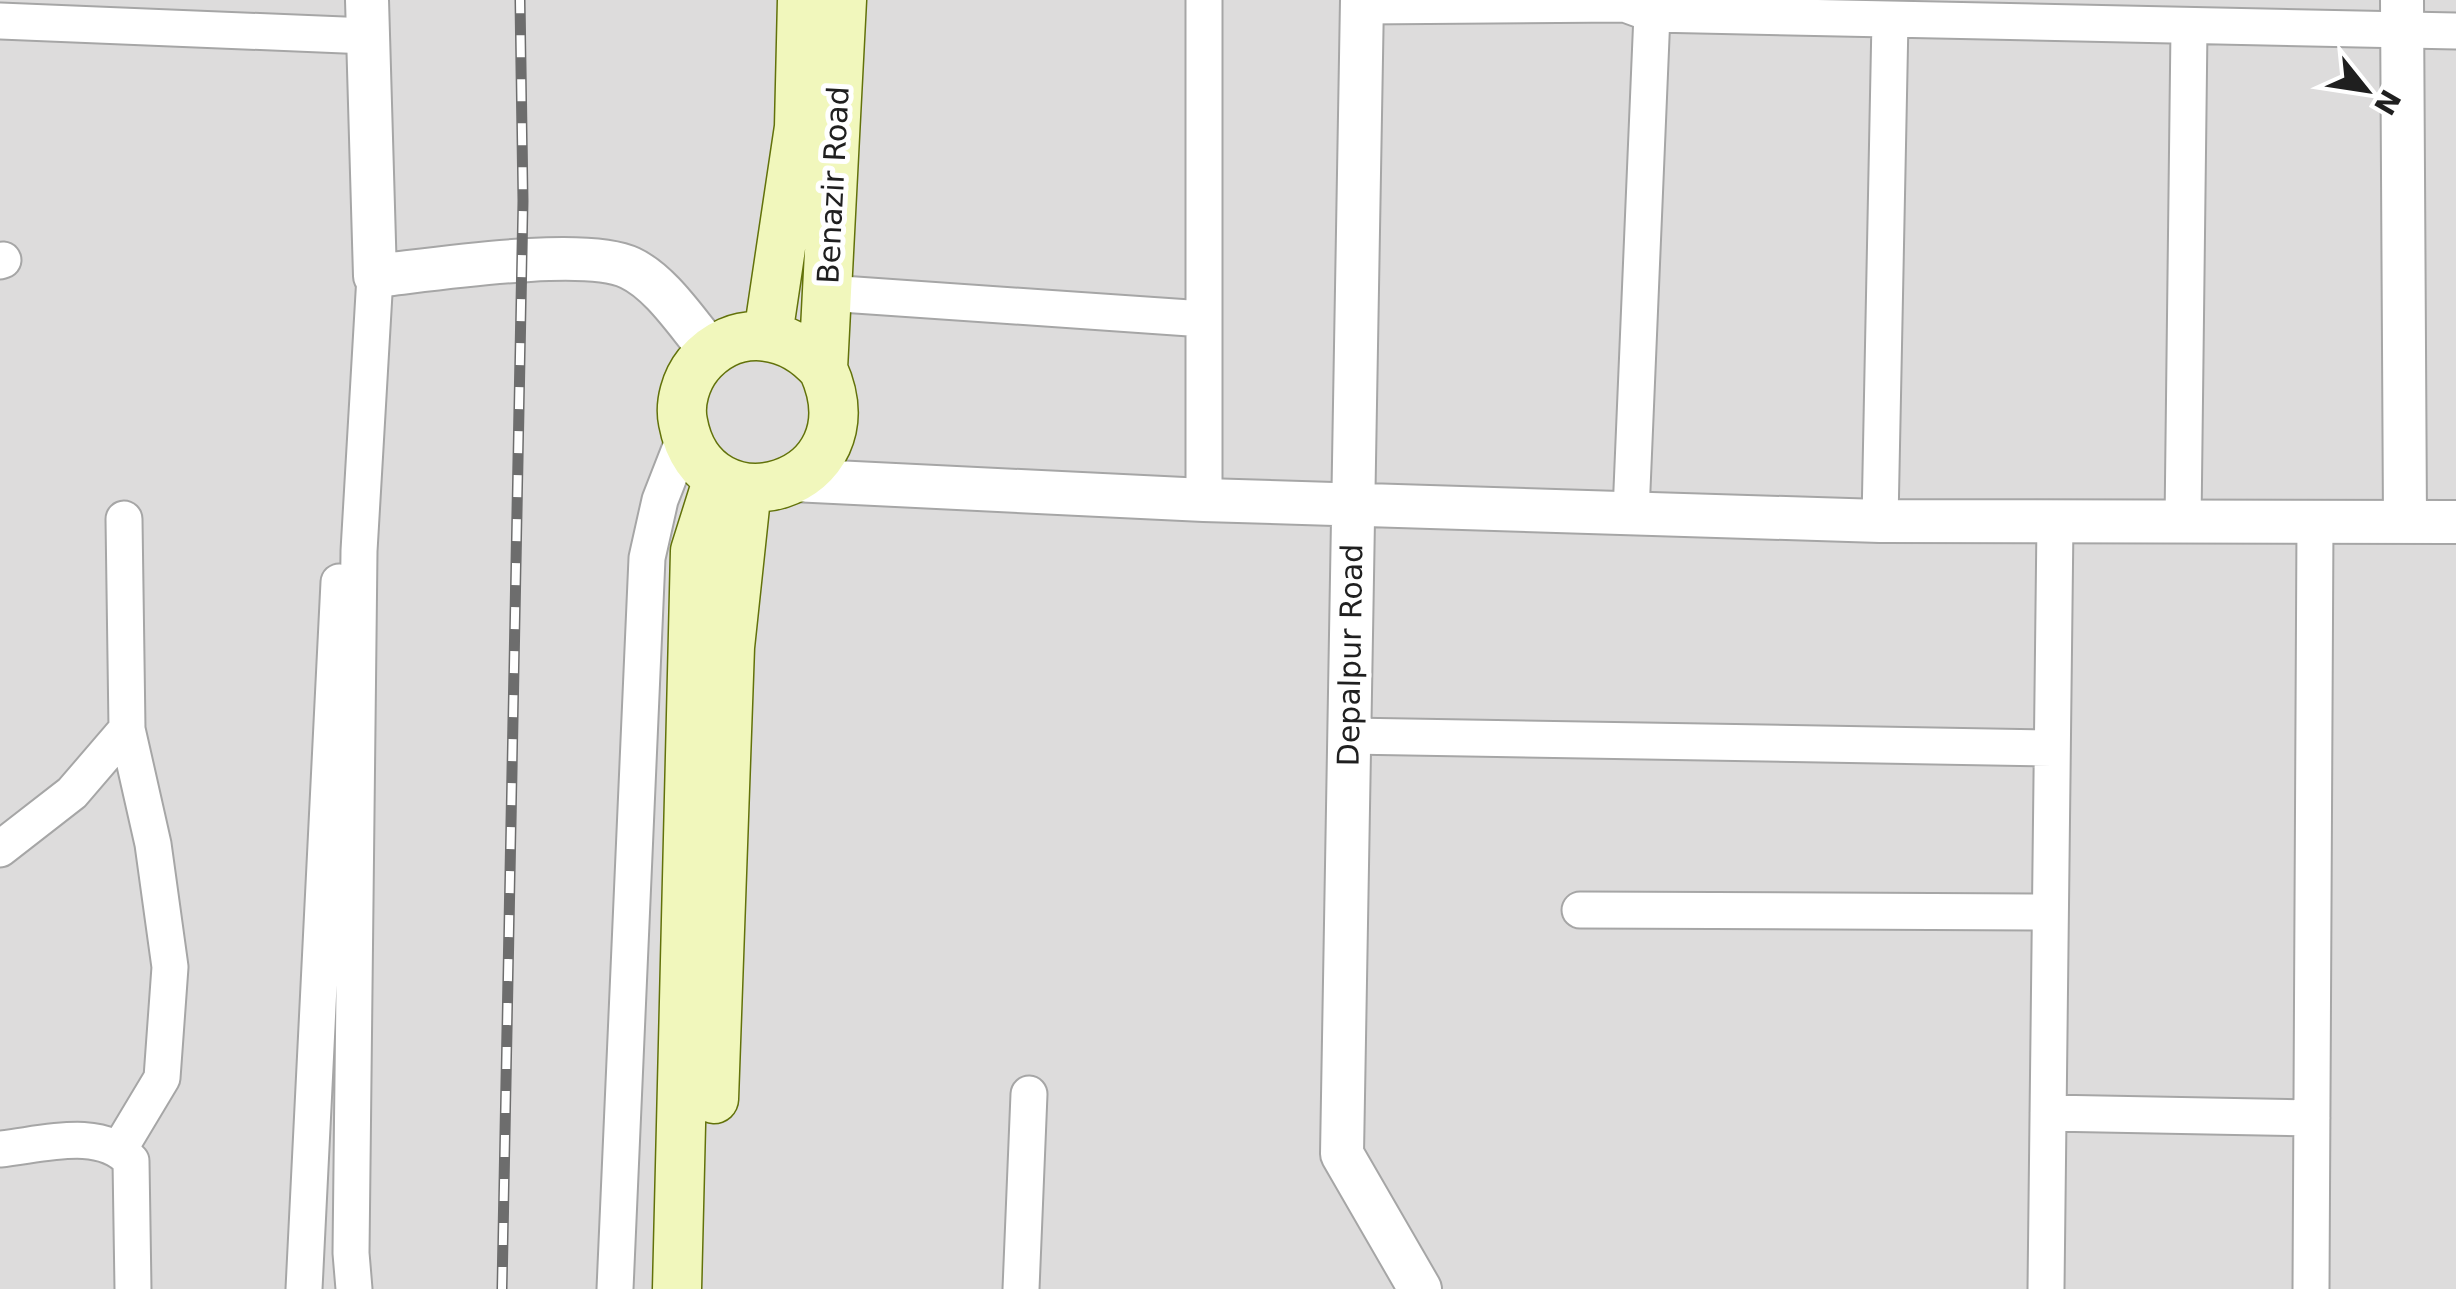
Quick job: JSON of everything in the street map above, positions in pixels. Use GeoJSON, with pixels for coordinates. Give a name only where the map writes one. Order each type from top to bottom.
{"type":"FeatureCollection","features":[{"type":"Feature","properties":{"kind":"main road"},"geometry":{"type":"LineString","coordinates":[[768,335],[799,127],[802,0]]}},
{"type":"Feature","properties":{"kind":"main road","name":"Benazir Road"},"geometry":{"type":"LineString","coordinates":[[823,369],[842,0]]}},
{"type":"Feature","properties":{"kind":"main road"},"geometry":{"type":"LineString","coordinates":[[677,1289],[695,552],[753,482],[811,468],[832,431],[835,410],[823,369],[808,353],[768,335],[728,341],[710,352],[695,368],[685,390],[681,413],[693,452],[753,482]]}},
{"type":"Feature","properties":{"kind":"main road"},"geometry":{"type":"LineString","coordinates":[[707,1289],[730,647],[753,482]]}},
{"type":"Feature","properties":{"kind":"street"},"geometry":{"type":"LineString","coordinates":[[1204,0],[1204,500]]}},
{"type":"Feature","properties":{"kind":"street"},"geometry":{"type":"LineString","coordinates":[[1362,3],[1626,4],[1652,14],[2189,28],[2401,16],[2456,31]]}},
{"type":"Feature","properties":{"kind":"street","name":"Depalpur Road"},"geometry":{"type":"LineString","coordinates":[[1362,3],[1342,1154],[1420,1289]]}},
{"type":"Feature","properties":{"kind":"street"},"geometry":{"type":"LineString","coordinates":[[1631,513],[1652,14]]}},
{"type":"Feature","properties":{"kind":"street"},"geometry":{"type":"LineString","coordinates":[[2401,16],[2404,521]]}},
{"type":"Feature","properties":{"kind":"street"},"geometry":{"type":"LineString","coordinates":[[0,21],[368,18],[375,276],[359,551],[351,1253],[354,1289]]}},
{"type":"Feature","properties":{"kind":"street"},"geometry":{"type":"LineString","coordinates":[[1880,521],[1890,20]]}},
{"type":"Feature","properties":{"kind":"street"},"geometry":{"type":"LineString","coordinates":[[2183,523],[2189,28]]}},
{"type":"Feature","properties":{"kind":"street"},"geometry":{"type":"LineString","coordinates":[[375,276],[522,260],[606,261],[631,268],[650,282],[710,352]]}},
{"type":"Feature","properties":{"kind":"street"},"geometry":{"type":"LineString","coordinates":[[827,293],[1204,318]]}},
{"type":"Feature","properties":{"kind":"street"},"geometry":{"type":"LineString","coordinates":[[616,1289],[647,558],[660,500],[686,436]]}},
{"type":"Feature","properties":{"kind":"street"},"geometry":{"type":"LineString","coordinates":[[753,482],[1880,521],[2456,522]]}},
{"type":"Feature","properties":{"kind":"street"},"geometry":{"type":"LineString","coordinates":[[120,1148],[162,1078],[170,967],[153,844],[127,729],[124,519]]}},
{"type":"Feature","properties":{"kind":"street"},"geometry":{"type":"LineString","coordinates":[[2046,1289],[2055,522]]}},
{"type":"Feature","properties":{"kind":"street"},"geometry":{"type":"LineString","coordinates":[[2311,1289],[2315,524]]}},
{"type":"Feature","properties":{"kind":"street"},"geometry":{"type":"LineString","coordinates":[[304,1289],[336,586],[359,551]]}},
{"type":"Feature","properties":{"kind":"street"},"geometry":{"type":"LineString","coordinates":[[0,849],[72,792],[127,729]]}},
{"type":"Feature","properties":{"kind":"street"},"geometry":{"type":"LineString","coordinates":[[1349,736],[2052,748]]}},
{"type":"Feature","properties":{"kind":"street"},"geometry":{"type":"LineString","coordinates":[[1580,910],[2050,912]]}},
{"type":"Feature","properties":{"kind":"street"},"geometry":{"type":"LineString","coordinates":[[1022,1289],[1029,1094]]}},
{"type":"Feature","properties":{"kind":"street"},"geometry":{"type":"LineString","coordinates":[[2048,1113],[2312,1118]]}},
{"type":"Feature","properties":{"kind":"street"},"geometry":{"type":"LineString","coordinates":[[0,1149],[100,1140],[120,1148],[131,1161],[133,1289]]}},
{"type":"Feature","properties":{"kind":"shaded area"},"geometry":{"type":"Polygon","coordinates":[[[0,0],[2456,0],[2456,1289],[0,1289],[0,0]]]}},
{"type":"Feature","properties":{"kind":"railway"},"geometry":{"type":"LineString","coordinates":[[502,1289],[523,201],[520,0]]}}]}
